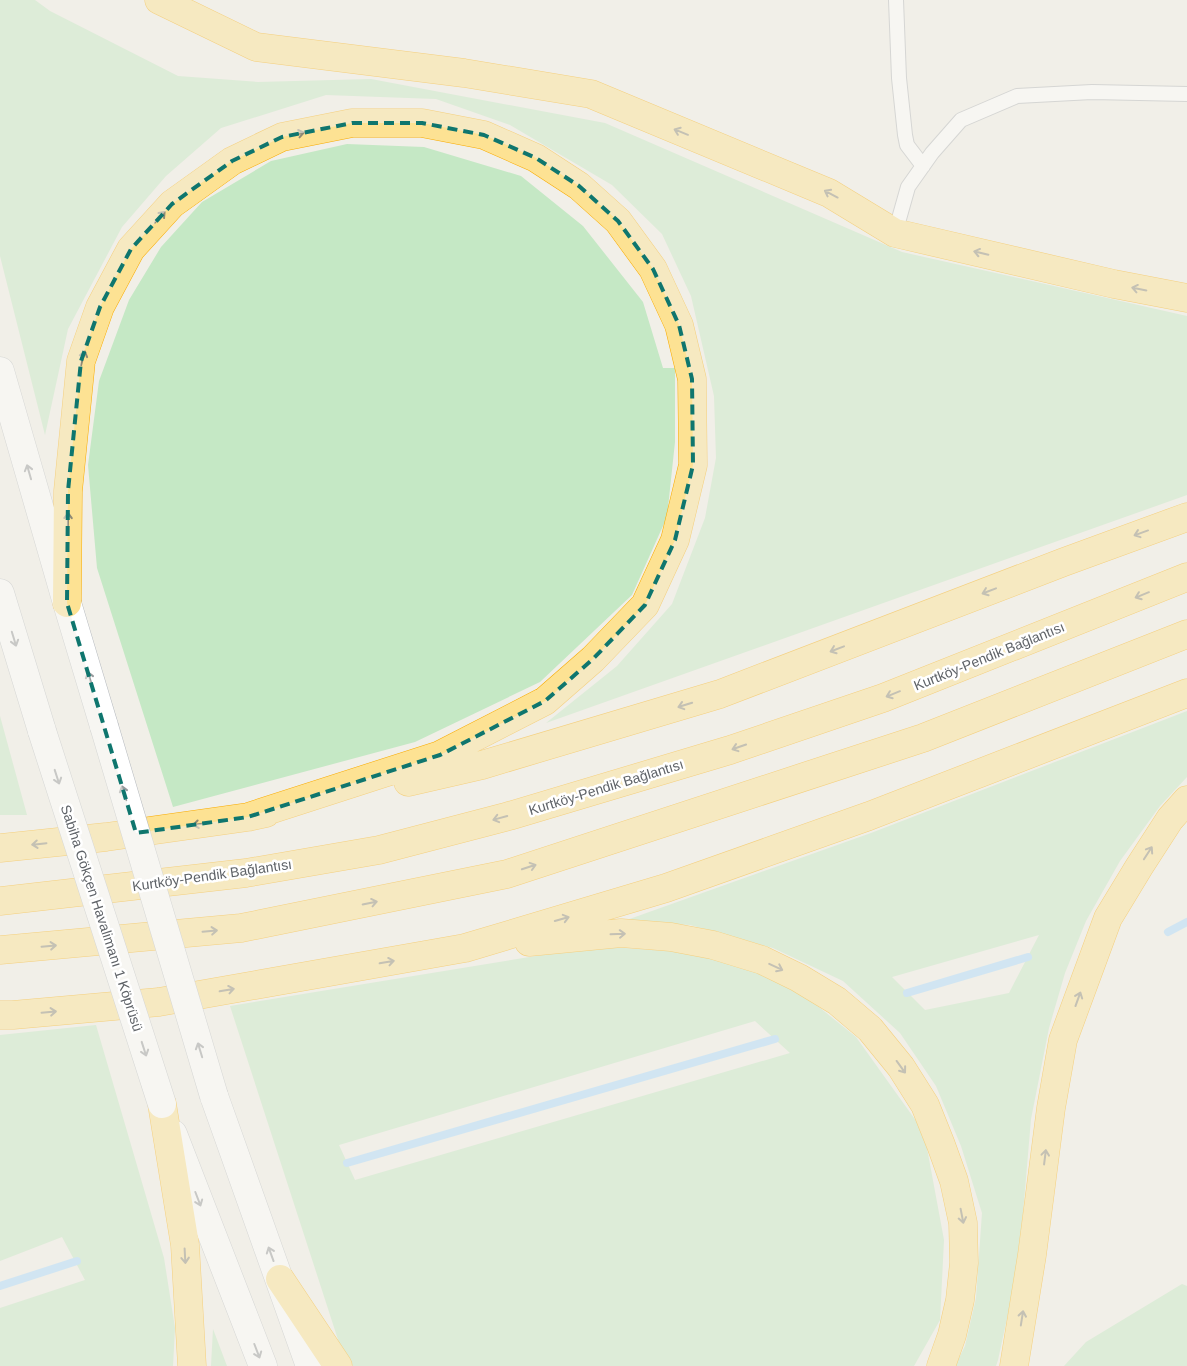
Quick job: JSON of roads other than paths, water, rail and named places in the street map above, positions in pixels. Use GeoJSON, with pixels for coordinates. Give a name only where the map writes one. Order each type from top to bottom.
{"type":"FeatureCollection","features":[{"type":"Feature","properties":{"kind":"highway"},"geometry":{"type":"LineString","coordinates":[[159,0],[256,47],[464,73],[591,94],[829,193],[895,233],[1114,284],[1187,298]]}},
{"type":"Feature","properties":{"kind":"highway"},"geometry":{"type":"LineString","coordinates":[[67,603],[68,490],[81,361],[100,307],[131,249],[172,204],[232,161],[282,137],[352,123],[422,123],[484,135],[536,158],[579,186],[618,220],[654,269],[679,325],[692,378],[693,465],[675,540],[645,605],[593,659],[545,702],[440,755],[248,817]]}},
{"type":"Feature","properties":{"kind":"highway"},"geometry":{"type":"LineString","coordinates":[[0,848],[106,837],[248,817],[482,765],[720,694],[1187,516]]}},
{"type":"Feature","properties":{"kind":"highway","name":"Kurtköy-Pendik Bağlantısı"},"geometry":{"type":"LineString","coordinates":[[0,901],[246,873],[378,850],[509,816],[730,750],[883,698],[1187,577]]}},
{"type":"Feature","properties":{"kind":"highway"},"geometry":{"type":"LineString","coordinates":[[0,950],[241,928],[507,874],[923,738],[1187,634]]}},
{"type":"Feature","properties":{"kind":"highway"},"geometry":{"type":"LineString","coordinates":[[465,948],[675,885],[869,816],[1187,694]]}},
{"type":"Feature","properties":{"kind":"highway"},"geometry":{"type":"LineString","coordinates":[[1014,1366],[1032,1254],[1051,1108],[1063,1040],[1108,918],[1165,827],[1187,800]]}},
{"type":"Feature","properties":{"kind":"highway"},"geometry":{"type":"LineString","coordinates":[[4,1015],[159,1002],[465,948],[621,933],[671,937],[713,945],[762,960],[799,978],[837,1000],[870,1029],[901,1067],[925,1105],[954,1181],[963,1222],[964,1263],[960,1300],[952,1335],[941,1366]]}},
{"type":"Feature","properties":{"kind":"highway"},"geometry":{"type":"LineString","coordinates":[[162,1104],[185,1245],[192,1366]]}},
{"type":"Feature","properties":{"kind":"highway"},"geometry":{"type":"LineString","coordinates":[[280,1279],[338,1366]]}},
{"type":"Feature","properties":{"kind":"main road"},"geometry":{"type":"LineString","coordinates":[[0,370],[67,603],[214,1096],[310,1366]]}},
{"type":"Feature","properties":{"kind":"main road","name":"Sabiha Gökçen Havalimanı 1 Köprüsü"},"geometry":{"type":"LineString","coordinates":[[0,593],[42,731],[162,1104],[263,1366]]}},
{"type":"Feature","properties":{"kind":"lane"},"geometry":{"type":"LineString","coordinates":[[896,0],[899,78],[905,135],[907,145],[923,166]]}},
{"type":"Feature","properties":{"kind":"lane"},"geometry":{"type":"LineString","coordinates":[[895,233],[908,187],[932,153],[961,120],[1016,96],[1092,92],[1187,94]]}},
{"type":"Feature","properties":{"kind":"waterway"},"geometry":{"type":"LineString","coordinates":[[1168,932],[1187,922]]}},
{"type":"Feature","properties":{"kind":"waterway"},"geometry":{"type":"LineString","coordinates":[[907,993],[1028,957]]}},
{"type":"Feature","properties":{"kind":"waterway"},"geometry":{"type":"LineString","coordinates":[[347,1163],[775,1039]]}},
{"type":"Feature","properties":{"kind":"waterway"},"geometry":{"type":"LineString","coordinates":[[0,1286],[77,1261]]}}]}
